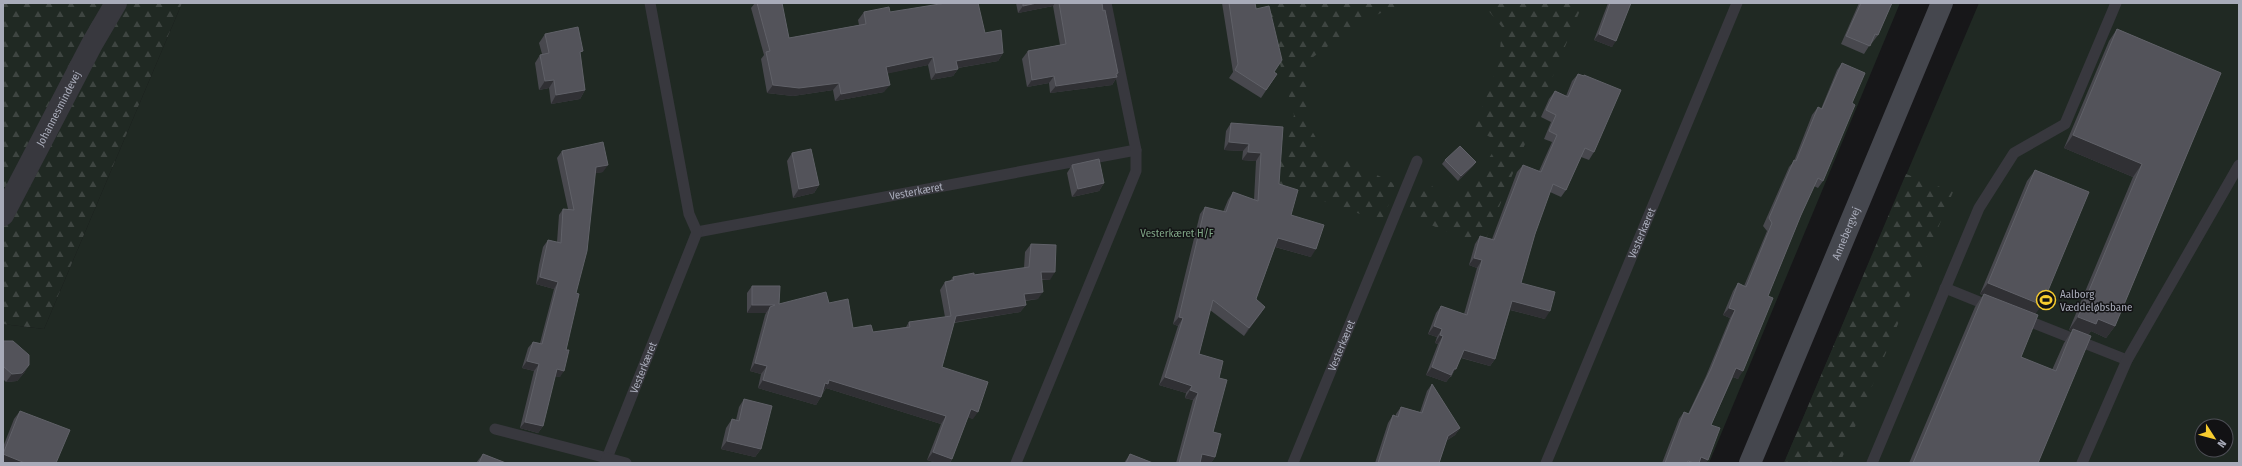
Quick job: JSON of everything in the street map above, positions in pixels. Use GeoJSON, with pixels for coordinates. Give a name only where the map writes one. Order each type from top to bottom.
{"type":"FeatureCollection","features":[{"type":"Feature","properties":{"kind":"street","name":"Johannesmindevej"},"geometry":{"type":"LineString","coordinates":[[3,215],[92,44],[116,3]]}},
{"type":"Feature","properties":{"kind":"street","name":"Annebergvej"},"geometry":{"type":"LineString","coordinates":[[1750,463],[1942,3]]}},
{"type":"Feature","properties":{"kind":"lane"},"geometry":{"type":"LineString","coordinates":[[650,3],[689,214],[697,232]]}},
{"type":"Feature","properties":{"kind":"lane"},"geometry":{"type":"LineString","coordinates":[[1016,463],[1136,172],[1136,150],[1106,3]]}},
{"type":"Feature","properties":{"kind":"lane","name":"Vesterkæret"},"geometry":{"type":"LineString","coordinates":[[1546,463],[1737,3]]}},
{"type":"Feature","properties":{"kind":"lane"},"geometry":{"type":"LineString","coordinates":[[1872,463],[1979,208],[2014,152],[2065,124],[2116,3]]}},
{"type":"Feature","properties":{"kind":"lane","name":"Vesterkæret"},"geometry":{"type":"LineString","coordinates":[[606,461],[697,232],[1136,150]]}},
{"type":"Feature","properties":{"kind":"lane","name":"Vesterkæret"},"geometry":{"type":"LineString","coordinates":[[1293,463],[1417,160]]}},
{"type":"Feature","properties":{"kind":"lane"},"geometry":{"type":"LineString","coordinates":[[2082,463],[2127,360],[2239,165]]}},
{"type":"Feature","properties":{"kind":"lane"},"geometry":{"type":"LineString","coordinates":[[1945,288],[2127,360]]}},
{"type":"Feature","properties":{"kind":"lane"},"geometry":{"type":"LineString","coordinates":[[495,429],[606,461],[626,463]]}},
{"type":"Feature","properties":{"kind":"green space"},"geometry":{"type":"Polygon","coordinates":[[[3,3],[182,3],[44,329],[3,324],[3,3]]]}},
{"type":"Feature","properties":{"kind":"green space","name":"Vesterkæret H/F"},"geometry":{"type":"Polygon","coordinates":[[[182,3],[1900,3],[1709,463],[3,463],[3,324],[44,329],[182,3]]]}},
{"type":"Feature","properties":{"kind":"green space"},"geometry":{"type":"Polygon","coordinates":[[[1271,3],[1403,3],[1361,22],[1309,60],[1309,126],[1331,163],[1347,154],[1367,170],[1395,184],[1383,222],[1274,184],[1294,115],[1264,5],[1271,3]]]}},
{"type":"Feature","properties":{"kind":"green space"},"geometry":{"type":"Polygon","coordinates":[[[1482,3],[1583,3],[1483,246],[1406,215],[1422,179],[1429,178],[1439,203],[1471,184],[1500,142],[1474,129],[1499,62],[1502,27],[1482,3]]]}},
{"type":"Feature","properties":{"kind":"green space","name":"Aalborg Væddeløbsbane"},"geometry":{"type":"Polygon","coordinates":[[[1979,3],[2239,3],[2239,463],[1784,463],[1979,3]]]}},
{"type":"Feature","properties":{"kind":"green space"},"geometry":{"type":"Polygon","coordinates":[[[1906,174],[1953,192],[1840,463],[1784,463],[1906,174]]]}},
{"type":"Feature","properties":{"kind":"building"},"geometry":{"type":"Polygon","coordinates":[[[757,3],[782,3],[789,38],[866,24],[864,12],[889,7],[890,12],[946,3],[978,3],[985,33],[1001,30],[1003,53],[956,61],[958,69],[936,73],[933,57],[886,67],[890,85],[841,94],[839,83],[799,88],[773,85],[766,52],[770,51],[757,3]]]}},
{"type":"Feature","properties":{"kind":"building"},"geometry":{"type":"Polygon","coordinates":[[[1023,3],[1037,3],[1023,6],[1023,3]]]}},
{"type":"Feature","properties":{"kind":"building"},"geometry":{"type":"Polygon","coordinates":[[[1059,3],[1102,3],[1103,11],[1105,10],[1118,73],[1116,74],[1117,77],[1056,86],[1054,76],[1032,80],[1028,51],[1066,44],[1059,3]]]}},
{"type":"Feature","properties":{"kind":"building"},"geometry":{"type":"Polygon","coordinates":[[[1229,3],[1255,3],[1256,9],[1269,6],[1282,60],[1274,72],[1277,74],[1266,90],[1235,70],[1238,64],[1229,3]]]}},
{"type":"Feature","properties":{"kind":"building"},"geometry":{"type":"Polygon","coordinates":[[[1610,3],[1631,3],[1616,41],[1599,34],[1610,3]]]}},
{"type":"Feature","properties":{"kind":"building"},"geometry":{"type":"Polygon","coordinates":[[[1861,3],[1892,3],[1878,35],[1875,34],[1870,46],[1846,36],[1861,3]]]}},
{"type":"Feature","properties":{"kind":"building"},"geometry":{"type":"Polygon","coordinates":[[[578,27],[583,51],[580,52],[585,90],[556,95],[554,80],[545,81],[540,55],[549,53],[545,34],[578,27]]]}},
{"type":"Feature","properties":{"kind":"building"},"geometry":{"type":"Polygon","coordinates":[[[2117,29],[2221,73],[2115,326],[2098,319],[2096,324],[2078,317],[2142,164],[2073,135],[2117,29]]]}},
{"type":"Feature","properties":{"kind":"building"},"geometry":{"type":"Polygon","coordinates":[[[1842,63],[1865,73],[1852,103],[1855,105],[1823,181],[1818,178],[1801,215],[1768,296],[1773,298],[1743,371],[1736,368],[1711,425],[1720,428],[1708,460],[1701,457],[1699,463],[1688,461],[1687,463],[1665,463],[1684,412],[1689,414],[1711,369],[1735,310],[1729,308],[1738,283],[1746,287],[1772,223],[1769,218],[1794,160],[1796,161],[1818,107],[1822,109],[1842,63]]]}},
{"type":"Feature","properties":{"kind":"building"},"geometry":{"type":"Polygon","coordinates":[[[1578,74],[1621,90],[1594,152],[1585,148],[1566,190],[1553,184],[1535,234],[1521,283],[1555,292],[1550,311],[1512,301],[1495,359],[1464,350],[1456,369],[1454,369],[1451,375],[1432,367],[1443,336],[1440,335],[1442,329],[1434,326],[1441,306],[1467,315],[1482,260],[1474,258],[1480,236],[1494,240],[1523,165],[1541,172],[1557,135],[1549,131],[1556,115],[1546,110],[1555,91],[1568,97],[1578,74]]]}},
{"type":"Feature","properties":{"kind":"building"},"geometry":{"type":"Polygon","coordinates":[[[1231,123],[1283,127],[1279,184],[1298,190],[1291,215],[1324,225],[1316,249],[1278,238],[1256,299],[1265,307],[1249,328],[1213,300],[1199,354],[1223,361],[1219,378],[1227,380],[1213,432],[1221,434],[1215,457],[1202,454],[1200,463],[1179,463],[1198,393],[1190,390],[1192,386],[1165,377],[1183,318],[1179,317],[1205,207],[1226,212],[1233,192],[1258,201],[1261,153],[1248,152],[1249,144],[1229,142],[1231,123]]]}},
{"type":"Feature","properties":{"kind":"building"},"geometry":{"type":"Polygon","coordinates":[[[603,142],[608,165],[596,167],[587,251],[576,293],[579,294],[566,350],[569,350],[564,371],[557,369],[543,426],[525,422],[539,364],[527,361],[533,342],[542,344],[558,282],[540,277],[548,240],[561,243],[563,209],[574,210],[562,151],[603,142]]]}},
{"type":"Feature","properties":{"kind":"building"},"geometry":{"type":"Polygon","coordinates":[[[1460,146],[1476,162],[1461,176],[1445,160],[1460,146]]]}},
{"type":"Feature","properties":{"kind":"building"},"geometry":{"type":"Polygon","coordinates":[[[811,149],[819,185],[799,189],[792,153],[811,149]]]}},
{"type":"Feature","properties":{"kind":"building"},"geometry":{"type":"Polygon","coordinates":[[[1099,159],[1104,183],[1078,189],[1072,165],[1099,159]]]}},
{"type":"Feature","properties":{"kind":"building"},"geometry":{"type":"Polygon","coordinates":[[[2035,170],[2089,192],[2042,305],[1988,283],[2035,170]]]}},
{"type":"Feature","properties":{"kind":"building"},"geometry":{"type":"Polygon","coordinates":[[[1031,244],[1056,245],[1055,272],[1041,272],[1043,292],[1024,294],[1026,305],[956,316],[942,367],[988,382],[978,412],[971,409],[952,459],[933,452],[946,416],[829,380],[828,384],[825,383],[821,397],[763,380],[767,366],[755,363],[770,307],[775,305],[752,305],[752,286],[780,286],[779,304],[826,292],[829,303],[848,299],[853,328],[871,325],[873,332],[910,327],[909,322],[951,316],[945,282],[954,280],[953,277],[974,273],[974,275],[1029,267],[1031,244]]]}},
{"type":"Feature","properties":{"kind":"building"},"geometry":{"type":"Polygon","coordinates":[[[1984,294],[2038,315],[2021,357],[2056,371],[2073,329],[2091,336],[2038,463],[1913,463],[1984,294]]]}},
{"type":"Feature","properties":{"kind":"building"},"geometry":{"type":"Polygon","coordinates":[[[3,341],[13,341],[29,355],[29,365],[22,373],[12,374],[3,366],[3,341]]]}},
{"type":"Feature","properties":{"kind":"building"},"geometry":{"type":"Polygon","coordinates":[[[1432,384],[1460,428],[1448,436],[1439,463],[1378,463],[1393,415],[1398,417],[1401,407],[1422,413],[1432,384]]]}},
{"type":"Feature","properties":{"kind":"building"},"geometry":{"type":"Polygon","coordinates":[[[744,399],[772,406],[761,449],[727,441],[732,419],[739,421],[744,399]]]}},
{"type":"Feature","properties":{"kind":"building"},"geometry":{"type":"Polygon","coordinates":[[[20,411],[70,430],[56,463],[25,463],[3,454],[20,411]]]}},
{"type":"Feature","properties":{"kind":"building"},"geometry":{"type":"Polygon","coordinates":[[[483,454],[506,463],[479,463],[483,454]]]}},
{"type":"Feature","properties":{"kind":"building"},"geometry":{"type":"Polygon","coordinates":[[[1130,454],[1153,463],[1126,463],[1130,454]]]}},
{"type":"Feature","properties":{"kind":"place","name":"Aalborg Væddeløbsbane"},"geometry":{"type":"Point","coordinates":[2046,300]}}]}
